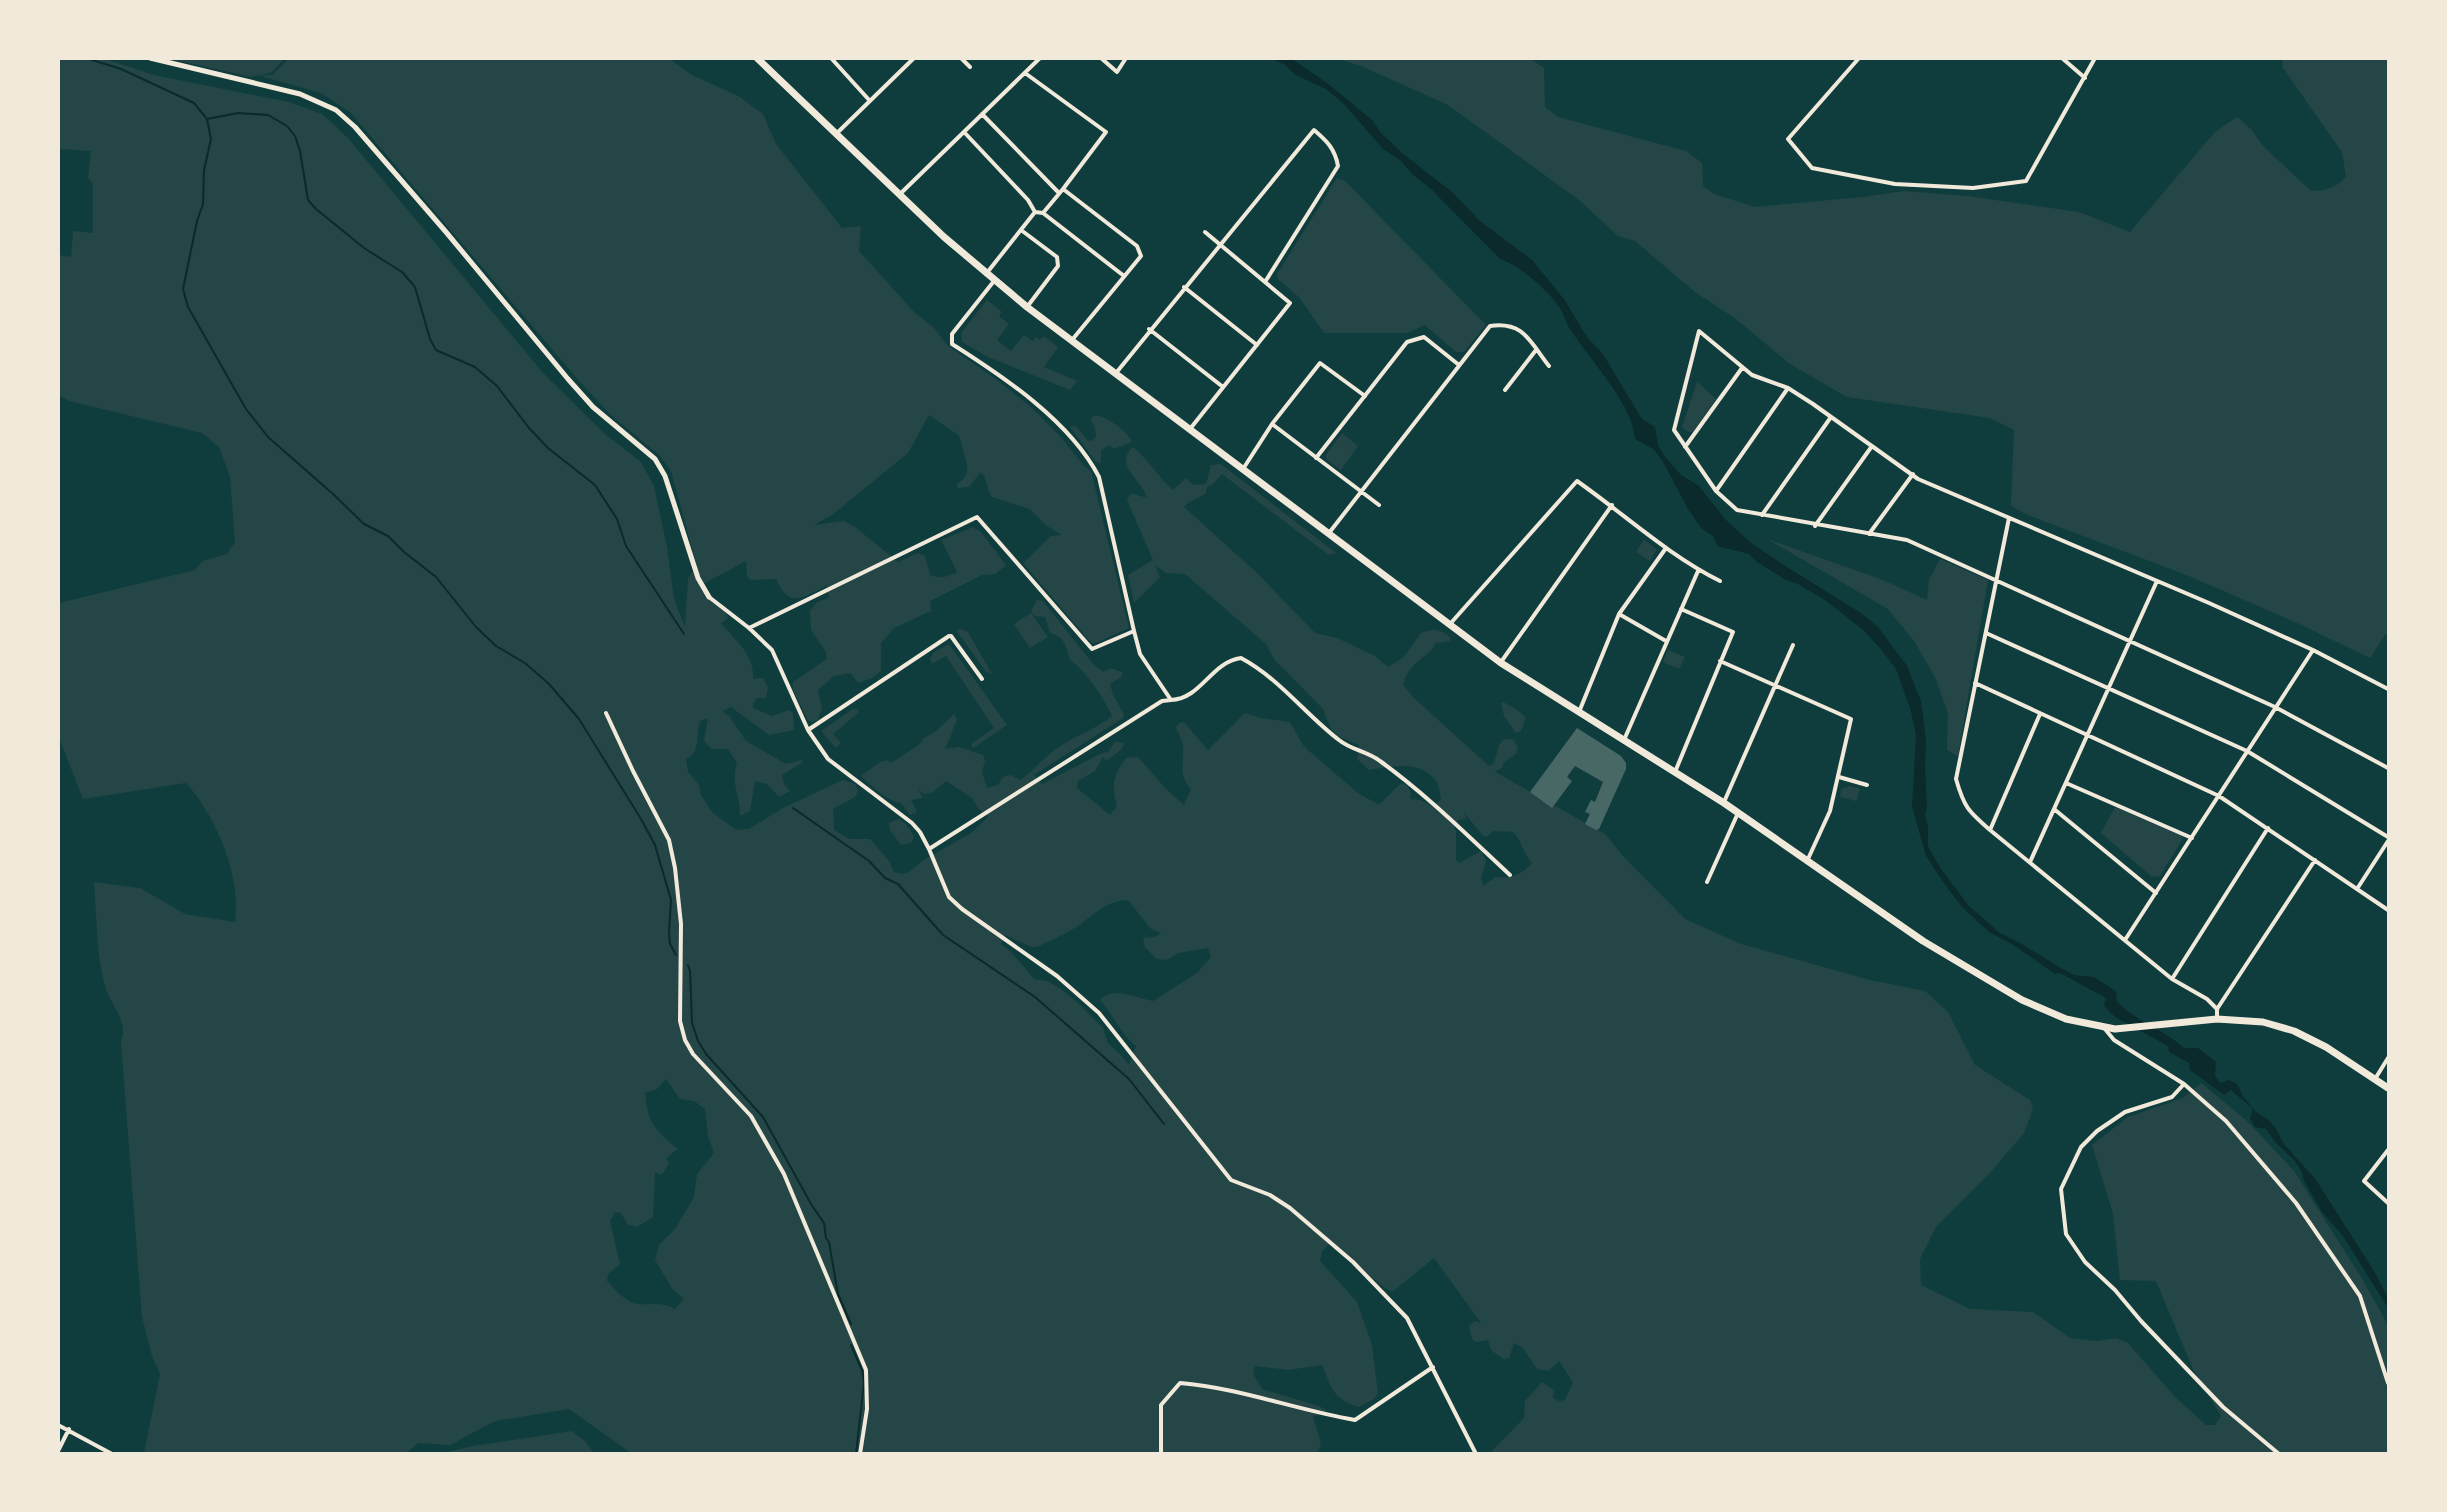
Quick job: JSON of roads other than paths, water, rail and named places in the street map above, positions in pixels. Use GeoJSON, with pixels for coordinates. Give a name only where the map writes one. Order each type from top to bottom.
{"type":"FeatureCollection","features":[{"type":"Feature","properties":{"kind":"highway"},"geometry":{"type":"LineString","coordinates":[[757,58],[767,62],[835,135],[899,195],[986,274],[1027,307],[1501,663],[1724,803],[1906,929],[2022,1000],[2066,1019],[2115,1029],[2217,1019],[2263,1022],[2294,1031],[2326,1047],[2388,1088]]}},
{"type":"Feature","properties":{"kind":"street"},"geometry":{"type":"LineString","coordinates":[[150,58],[300,94],[336,110],[355,127],[446,232],[567,379],[593,407],[655,459],[665,476],[698,578],[710,597],[749,628],[772,651],[808,730],[828,759],[912,823],[929,849],[949,897],[962,909],[1057,976],[1099,1013],[1231,1180],[1270,1196],[1290,1208],[1353,1262],[1407,1318],[1476,1454]]}},
{"type":"Feature","properties":{"kind":"street"},"geometry":{"type":"LineString","coordinates":[[831,58],[870,101]]}},
{"type":"Feature","properties":{"kind":"street"},"geometry":{"type":"LineString","coordinates":[[835,135],[914,58]]}},
{"type":"Feature","properties":{"kind":"street"},"geometry":{"type":"LineString","coordinates":[[962,58],[970,67]]}},
{"type":"Feature","properties":{"kind":"street"},"geometry":{"type":"LineString","coordinates":[[899,195],[1040,58]]}},
{"type":"Feature","properties":{"kind":"street"},"geometry":{"type":"LineString","coordinates":[[1101,58],[1116,72],[1126,58]]}},
{"type":"Feature","properties":{"kind":"street"},"geometry":{"type":"LineString","coordinates":[[1859,58],[1788,139],[1812,168],[1895,184],[1974,188],[2026,181],[2095,58]]}},
{"type":"Feature","properties":{"kind":"street"},"geometry":{"type":"LineString","coordinates":[[2062,58],[2085,78]]}},
{"type":"Feature","properties":{"kind":"street"},"geometry":{"type":"LineString","coordinates":[[1025,73],[1106,132],[1043,213]]}},
{"type":"Feature","properties":{"kind":"street"},"geometry":{"type":"LineString","coordinates":[[982,114],[1059,193]]}},
{"type":"Feature","properties":{"kind":"street"},"geometry":{"type":"LineString","coordinates":[[1115,373],[1314,130],[1328,141],[1335,153],[1338,166],[1265,282]]}},
{"type":"Feature","properties":{"kind":"street"},"geometry":{"type":"LineString","coordinates":[[964,132],[1028,200],[1035,212]]}},
{"type":"Feature","properties":{"kind":"street"},"geometry":{"type":"LineString","coordinates":[[1063,189],[1137,246],[1141,256],[1072,340]]}},
{"type":"Feature","properties":{"kind":"street"},"geometry":{"type":"LineString","coordinates":[[1035,212],[1043,213],[1124,276]]}},
{"type":"Feature","properties":{"kind":"street"},"geometry":{"type":"LineString","coordinates":[[986,274],[1035,212]]}},
{"type":"Feature","properties":{"kind":"street"},"geometry":{"type":"LineString","coordinates":[[1021,230],[1057,257],[1058,266],[1027,307]]}},
{"type":"Feature","properties":{"kind":"street"},"geometry":{"type":"LineString","coordinates":[[1190,429],[1290,303],[1205,232]]}},
{"type":"Feature","properties":{"kind":"street"},"geometry":{"type":"LineString","coordinates":[[994,281],[952,334],[952,344],[996,372],[1019,391],[1065,431],[1089,458],[1099,477],[1140,654],[1171,700]]}},
{"type":"Feature","properties":{"kind":"street"},"geometry":{"type":"LineString","coordinates":[[1184,287],[1257,345]]}},
{"type":"Feature","properties":{"kind":"street"},"geometry":{"type":"LineString","coordinates":[[1328,533],[1490,326],[1504,324],[1516,327],[1549,366]]}},
{"type":"Feature","properties":{"kind":"street"},"geometry":{"type":"LineString","coordinates":[[1149,329],[1222,387]]}},
{"type":"Feature","properties":{"kind":"street"},"geometry":{"type":"LineString","coordinates":[[2388,689],[2313,650],[1918,479],[1788,388],[1752,375],[1699,331],[1674,430],[1716,491],[1737,510],[1815,526],[1907,540],[2275,707],[2388,768]]}},
{"type":"Feature","properties":{"kind":"street"},"geometry":{"type":"LineString","coordinates":[[1316,458],[1407,342],[1424,337],[1459,365]]}},
{"type":"Feature","properties":{"kind":"street"},"geometry":{"type":"LineString","coordinates":[[1504,390],[1536,350]]}},
{"type":"Feature","properties":{"kind":"street"},"geometry":{"type":"LineString","coordinates":[[1242,469],[1272,424],[1320,363],[1365,396]]}},
{"type":"Feature","properties":{"kind":"street"},"geometry":{"type":"LineString","coordinates":[[1685,447],[1742,368]]}},
{"type":"Feature","properties":{"kind":"street"},"geometry":{"type":"LineString","coordinates":[[1716,491],[1788,388]]}},
{"type":"Feature","properties":{"kind":"street"},"geometry":{"type":"LineString","coordinates":[[1762,515],[1831,417]]}},
{"type":"Feature","properties":{"kind":"street"},"geometry":{"type":"LineString","coordinates":[[1272,424],[1379,505]]}},
{"type":"Feature","properties":{"kind":"street"},"geometry":{"type":"LineString","coordinates":[[1815,526],[1872,446]]}},
{"type":"Feature","properties":{"kind":"street"},"geometry":{"type":"LineString","coordinates":[[1869,534],[1913,474]]}},
{"type":"Feature","properties":{"kind":"street"},"geometry":{"type":"LineString","coordinates":[[1450,624],[1577,480],[1698,571],[1720,581]]}},
{"type":"Feature","properties":{"kind":"street"},"geometry":{"type":"LineString","coordinates":[[1501,663],[1612,505]]}},
{"type":"Feature","properties":{"kind":"street"},"geometry":{"type":"LineString","coordinates":[[749,628],[977,517],[1092,649],[1134,631]]}},
{"type":"Feature","properties":{"kind":"street"},"geometry":{"type":"LineString","coordinates":[[2009,518],[1956,779],[1963,803],[1969,812],[1990,830],[2172,979],[2207,999],[2217,1009]]}},
{"type":"Feature","properties":{"kind":"street"},"geometry":{"type":"LineString","coordinates":[[1578,712],[1619,614],[1666,548]]}},
{"type":"Feature","properties":{"kind":"street"},"geometry":{"type":"LineString","coordinates":[[1624,741],[1698,571]]}},
{"type":"Feature","properties":{"kind":"street"},"geometry":{"type":"LineString","coordinates":[[2030,862],[2157,581]]}},
{"type":"Feature","properties":{"kind":"street"},"geometry":{"type":"LineString","coordinates":[[1674,772],[1733,632],[1681,609]]}},
{"type":"Feature","properties":{"kind":"street"},"geometry":{"type":"LineString","coordinates":[[1619,614],[1666,641]]}},
{"type":"Feature","properties":{"kind":"street"},"geometry":{"type":"LineString","coordinates":[[1986,633],[2247,751],[2388,837]]}},
{"type":"Feature","properties":{"kind":"street"},"geometry":{"type":"LineString","coordinates":[[808,730],[949,636],[982,679]]}},
{"type":"Feature","properties":{"kind":"street"},"geometry":{"type":"LineString","coordinates":[[1724,803],[1792,645]]}},
{"type":"Feature","properties":{"kind":"street"},"geometry":{"type":"LineString","coordinates":[[2125,940],[2313,650]]}},
{"type":"Feature","properties":{"kind":"street"},"geometry":{"type":"LineString","coordinates":[[929,849],[1162,701],[1187,697],[1220,666],[1231,659],[1241,658],[1295,698],[1346,745],[1372,756],[1405,780],[1510,875]]}},
{"type":"Feature","properties":{"kind":"street"},"geometry":{"type":"LineString","coordinates":[[1720,662],[1851,719],[1830,811],[1808,859]]}},
{"type":"Feature","properties":{"kind":"street"},"geometry":{"type":"LineString","coordinates":[[1975,683],[2219,796],[2388,910]]}},
{"type":"Feature","properties":{"kind":"street"},"geometry":{"type":"LineString","coordinates":[[606,713],[669,840],[675,868],[681,924],[680,1021],[685,1040],[693,1054],[751,1116],[784,1174],[866,1370],[867,1409],[860,1454]]}},
{"type":"Feature","properties":{"kind":"street"},"geometry":{"type":"LineString","coordinates":[[1990,830],[2040,714]]}},
{"type":"Feature","properties":{"kind":"street"},"geometry":{"type":"LineString","coordinates":[[1839,777],[1867,785]]}},
{"type":"Feature","properties":{"kind":"street"},"geometry":{"type":"LineString","coordinates":[[2066,783],[2192,838]]}},
{"type":"Feature","properties":{"kind":"street"},"geometry":{"type":"LineString","coordinates":[[2054,809],[2156,893]]}},
{"type":"Feature","properties":{"kind":"street"},"geometry":{"type":"LineString","coordinates":[[1707,882],[1738,813]]}},
{"type":"Feature","properties":{"kind":"street"},"geometry":{"type":"LineString","coordinates":[[2172,979],[2268,828]]}},
{"type":"Feature","properties":{"kind":"street"},"geometry":{"type":"LineString","coordinates":[[2356,889],[2388,841]]}},
{"type":"Feature","properties":{"kind":"street"},"geometry":{"type":"LineString","coordinates":[[2217,1019],[2217,1009],[2315,860]]}},
{"type":"Feature","properties":{"kind":"street"},"geometry":{"type":"LineString","coordinates":[[2104,1028],[2114,1040],[2184,1084],[2226,1121],[2296,1203],[2360,1296],[2388,1383]]}},
{"type":"Feature","properties":{"kind":"street"},"geometry":{"type":"LineString","coordinates":[[2375,1079],[2388,1058]]}},
{"type":"Feature","properties":{"kind":"street"},"geometry":{"type":"LineString","coordinates":[[2184,1084],[2172,1097],[2125,1112],[2097,1131],[2081,1147],[2061,1189],[2066,1234],[2085,1262],[2115,1290],[2140,1321],[2223,1407],[2279,1454]]}},
{"type":"Feature","properties":{"kind":"street"},"geometry":{"type":"LineString","coordinates":[[2388,1151],[2364,1181],[2388,1203]]}},
{"type":"Feature","properties":{"kind":"street"},"geometry":{"type":"LineString","coordinates":[[1161,1454],[1161,1404],[1180,1383],[1212,1386],[1315,1413],[1355,1420],[1433,1367]]}},
{"type":"Feature","properties":{"kind":"street"},"geometry":{"type":"LineString","coordinates":[[58,1425],[112,1454]]}},
{"type":"Feature","properties":{"kind":"street"},"geometry":{"type":"LineString","coordinates":[[58,1451],[69,1429]]}},
{"type":"Feature","properties":{"kind":"waterway"},"geometry":{"type":"LineString","coordinates":[[86,58],[121,69],[194,103],[207,119],[211,139],[204,170],[203,204],[197,221],[183,289],[188,307],[246,409],[268,437],[364,524],[388,536],[436,577],[476,627],[496,646],[525,663],[549,684],[579,719],[655,845],[671,900],[670,944],[676,955]]}},
{"type":"Feature","properties":{"kind":"waterway"},"geometry":{"type":"LineString","coordinates":[[207,119],[238,113],[268,115],[287,126],[295,136],[300,151],[308,200],[364,248],[402,272],[415,287],[430,339],[436,350],[475,367],[497,386],[529,428],[548,448],[595,485],[617,519],[626,546],[684,634]]}},
{"type":"Feature","properties":{"kind":"waterway"},"geometry":{"type":"LineString","coordinates":[[793,808],[869,861],[885,878],[898,884],[943,935],[1035,997],[1129,1079],[1164,1124]]}},
{"type":"Feature","properties":{"kind":"waterway"},"geometry":{"type":"LineString","coordinates":[[688,965],[692,1023],[698,1041],[706,1054],[763,1117],[824,1223],[838,1294],[851,1324]]}},
{"type":"Feature","properties":{"kind":"waterway"},"geometry":{"type":"LineString","coordinates":[[851,1345],[862,1370],[864,1382],[856,1454]]}}]}
